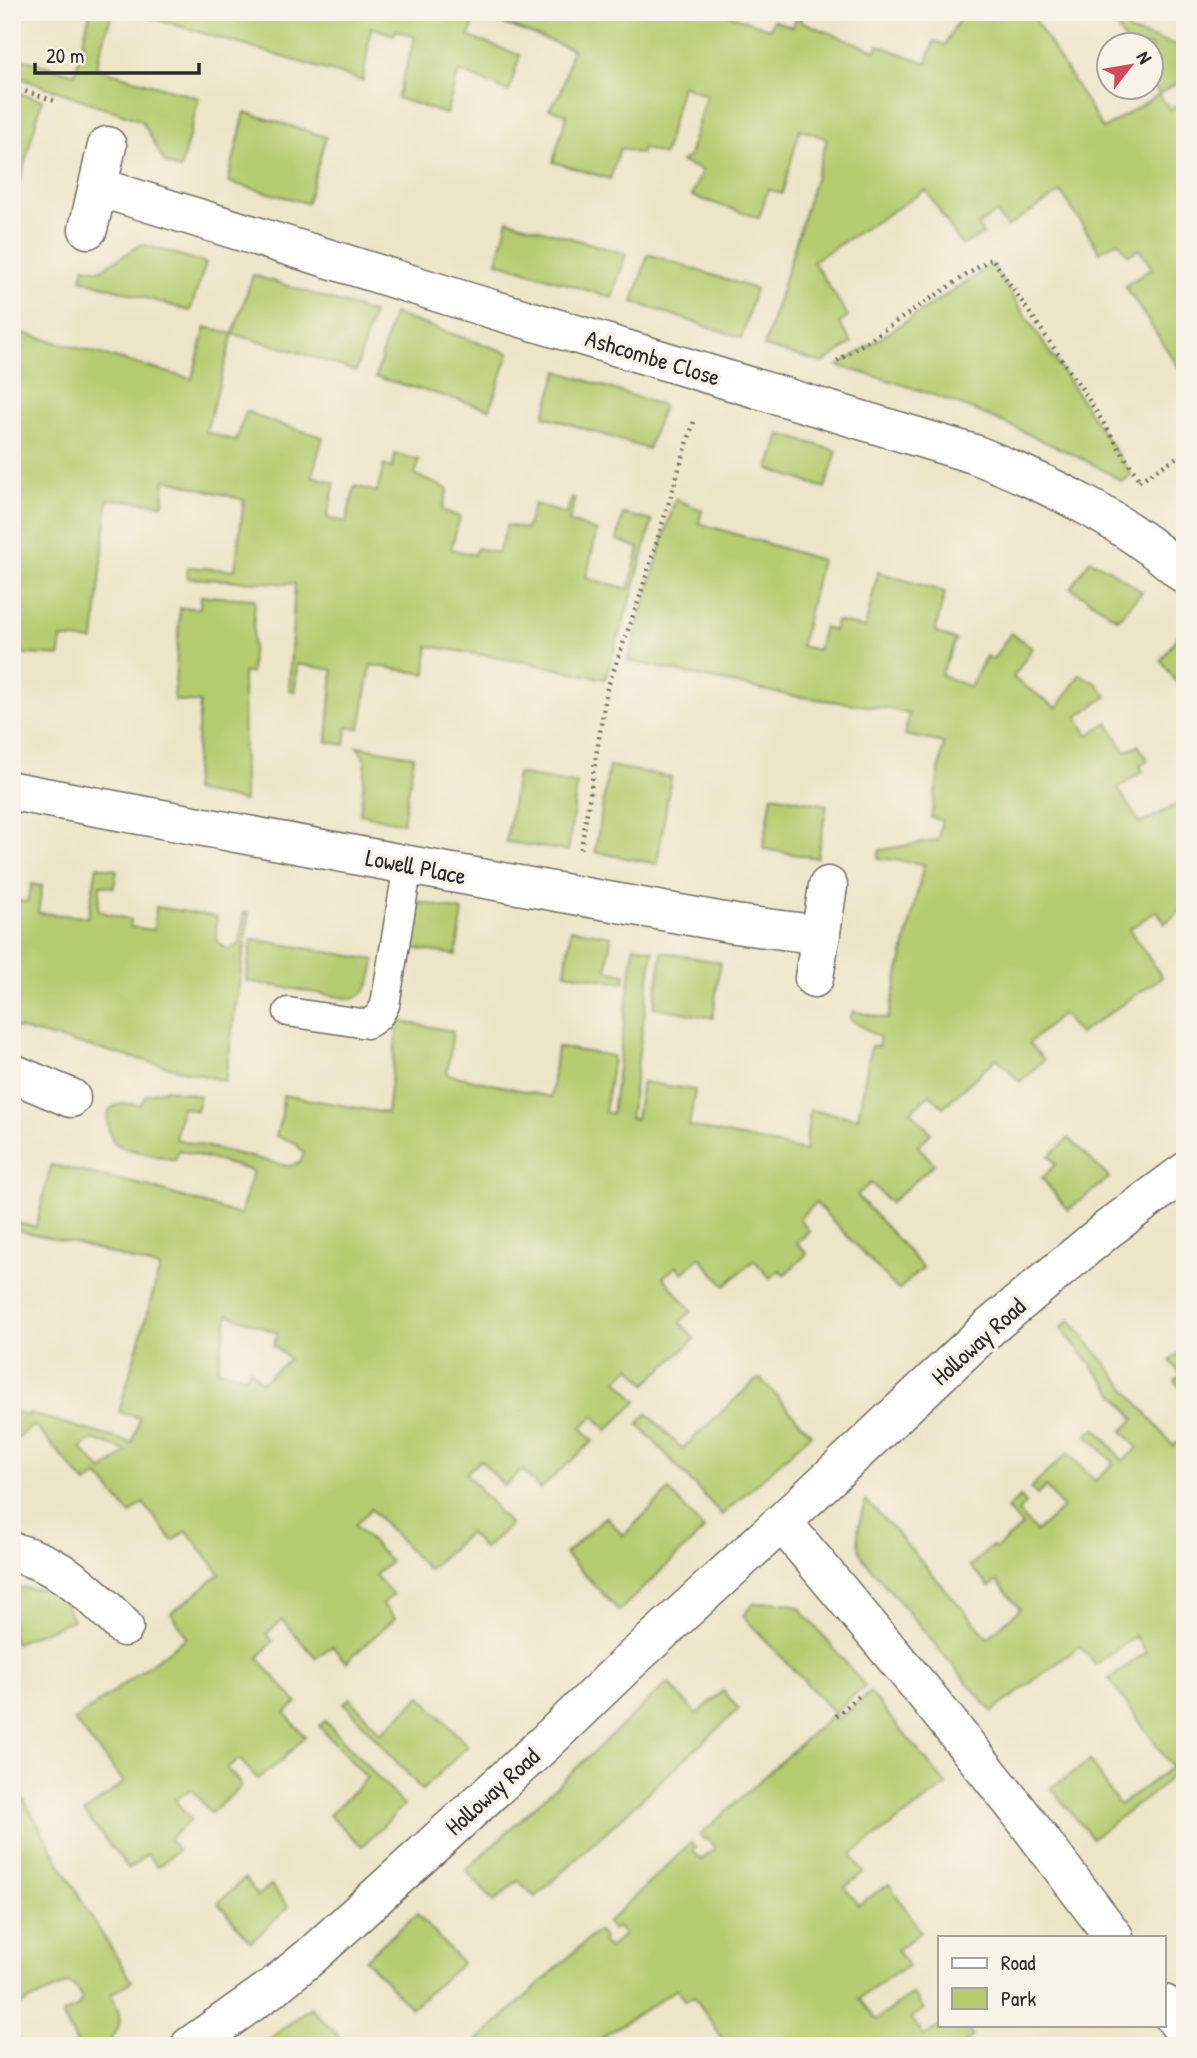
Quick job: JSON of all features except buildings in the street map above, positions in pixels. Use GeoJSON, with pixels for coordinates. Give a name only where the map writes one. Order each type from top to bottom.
{"type":"FeatureCollection","features":[{"type":"Feature","properties":{"kind":"street"},"geometry":{"type":"LineString","coordinates":[[88,229],[107,146]]}},
{"type":"Feature","properties":{"kind":"street","name":"Ashcombe Close"},"geometry":{"type":"LineString","coordinates":[[98,187],[974,454],[1032,478],[1119,526],[1185,575]]}},
{"type":"Feature","properties":{"kind":"street","name":"Lowell Place"},"geometry":{"type":"LineString","coordinates":[[12,790],[736,924],[821,935]]}},
{"type":"Feature","properties":{"kind":"street"},"geometry":{"type":"LineString","coordinates":[[814,978],[828,886]]}},
{"type":"Feature","properties":{"kind":"street"},"geometry":{"type":"LineString","coordinates":[[12,1073],[72,1098]]}},
{"type":"Feature","properties":{"kind":"street","name":"Holloway Road"},"geometry":{"type":"LineString","coordinates":[[190,2046],[272,1988],[310,1957],[544,1744],[990,1327],[1108,1229],[1185,1172]]}},
{"type":"Feature","properties":{"kind":"street"},"geometry":{"type":"LineString","coordinates":[[782,1522],[923,1691],[1113,1936]]}},
{"type":"Feature","properties":{"kind":"street"},"geometry":{"type":"LineString","coordinates":[[12,1552],[68,1575],[124,1627]]}},
{"type":"Feature","properties":{"kind":"street"},"geometry":{"type":"LineString","coordinates":[[1166,2007],[1185,2032]]}},
{"type":"Feature","properties":{"kind":"lane"},"geometry":{"type":"LineString","coordinates":[[288,1012],[367,1024],[381,1015],[408,865]]}},
{"type":"Feature","properties":{"kind":"path"},"geometry":{"type":"LineString","coordinates":[[12,87],[55,101]]}},
{"type":"Feature","properties":{"kind":"path"},"geometry":{"type":"LineString","coordinates":[[832,364],[992,258],[1082,389],[1140,481]]}},
{"type":"Feature","properties":{"kind":"path","name":"Ashcombe Close"},"geometry":{"type":"LineString","coordinates":[[580,853],[607,689],[639,599],[697,414]]}},
{"type":"Feature","properties":{"kind":"path"},"geometry":{"type":"LineString","coordinates":[[1131,486],[1185,452]]}},
{"type":"Feature","properties":{"kind":"path"},"geometry":{"type":"LineString","coordinates":[[836,1716],[865,1690]]}},
{"type":"Feature","properties":{"kind":"green space"},"geometry":{"type":"Polygon","coordinates":[[[90,12],[112,12],[96,68],[199,98],[180,170],[165,163],[142,121],[12,75],[12,56],[75,74],[90,12]]]}},
{"type":"Feature","properties":{"kind":"green space"},"geometry":{"type":"Polygon","coordinates":[[[132,12],[721,12],[770,29],[773,20],[793,27],[798,12],[803,12],[800,21],[876,51],[878,45],[927,63],[934,41],[945,45],[963,12],[1030,12],[1103,129],[1146,102],[1164,102],[1170,110],[1177,105],[1185,117],[1185,377],[1125,286],[1152,268],[1139,249],[1128,255],[1118,241],[1100,252],[1061,192],[1007,227],[996,213],[978,225],[983,234],[962,246],[926,190],[813,261],[848,316],[839,323],[852,343],[823,363],[764,347],[827,139],[800,129],[782,194],[768,189],[759,218],[692,196],[702,170],[681,162],[689,156],[706,95],[682,85],[664,155],[642,148],[641,154],[620,148],[610,179],[553,162],[567,114],[549,109],[561,92],[572,49],[476,14],[469,37],[520,55],[509,92],[459,71],[446,114],[397,98],[415,37],[396,30],[394,35],[371,27],[363,81],[132,12]]]}},
{"type":"Feature","properties":{"kind":"green space"},"geometry":{"type":"Polygon","coordinates":[[[1122,22],[1130,32],[1120,32],[1116,26],[1122,22]]]}},
{"type":"Feature","properties":{"kind":"green space"},"geometry":{"type":"Polygon","coordinates":[[[1166,42],[1185,47],[1185,78],[1166,90],[1166,42]]]}},
{"type":"Feature","properties":{"kind":"green space"},"geometry":{"type":"Polygon","coordinates":[[[12,91],[42,100],[12,210],[12,91]]]}},
{"type":"Feature","properties":{"kind":"green space"},"geometry":{"type":"Polygon","coordinates":[[[245,112],[326,137],[307,203],[228,182],[245,112]]]}},
{"type":"Feature","properties":{"kind":"green space"},"geometry":{"type":"Polygon","coordinates":[[[508,220],[626,254],[612,298],[497,262],[508,220]]]}},
{"type":"Feature","properties":{"kind":"green space"},"geometry":{"type":"Polygon","coordinates":[[[142,244],[206,263],[190,311],[81,279],[84,267],[100,270],[142,244]]]}},
{"type":"Feature","properties":{"kind":"green space"},"geometry":{"type":"Polygon","coordinates":[[[648,254],[755,289],[742,338],[633,302],[648,254]]]}},
{"type":"Feature","properties":{"kind":"green space"},"geometry":{"type":"Polygon","coordinates":[[[992,265],[1131,475],[1122,482],[1087,461],[1003,422],[910,387],[838,366],[992,265]]]}},
{"type":"Feature","properties":{"kind":"green space"},"geometry":{"type":"Polygon","coordinates":[[[253,275],[373,313],[356,371],[233,334],[253,275]]]}},
{"type":"Feature","properties":{"kind":"green space"},"geometry":{"type":"Polygon","coordinates":[[[393,314],[509,353],[490,409],[376,377],[393,314]]]}},
{"type":"Feature","properties":{"kind":"green space"},"geometry":{"type":"Polygon","coordinates":[[[206,327],[233,334],[206,432],[236,441],[246,411],[269,421],[323,437],[312,476],[335,483],[327,518],[346,522],[355,486],[377,492],[384,465],[392,469],[395,454],[419,460],[415,475],[448,489],[442,510],[460,517],[451,549],[474,555],[477,548],[498,553],[507,525],[526,529],[534,504],[566,514],[572,497],[575,499],[569,522],[597,531],[586,578],[629,589],[639,548],[617,540],[623,514],[652,521],[605,679],[428,646],[426,674],[371,665],[360,728],[347,727],[345,745],[327,742],[333,670],[297,664],[295,691],[289,690],[295,584],[188,578],[187,567],[235,570],[244,500],[165,479],[163,504],[108,499],[94,641],[61,638],[60,656],[12,653],[12,330],[192,379],[206,327]]]}},
{"type":"Feature","properties":{"kind":"green space"},"geometry":{"type":"Polygon","coordinates":[[[558,371],[663,406],[648,449],[544,416],[558,371]]]}},
{"type":"Feature","properties":{"kind":"green space"},"geometry":{"type":"Polygon","coordinates":[[[780,434],[837,451],[825,488],[769,469],[780,434]]]}},
{"type":"Feature","properties":{"kind":"green space"},"geometry":{"type":"Polygon","coordinates":[[[675,499],[702,510],[699,523],[821,560],[801,646],[818,650],[824,627],[833,631],[836,621],[865,628],[878,572],[945,592],[935,632],[956,640],[941,675],[970,687],[986,656],[993,659],[1011,633],[1032,648],[1013,678],[1057,708],[1080,674],[1096,683],[1107,696],[1077,717],[1088,735],[1108,723],[1125,752],[1138,745],[1148,760],[1140,766],[1143,771],[1118,788],[1140,824],[1185,800],[1185,910],[1165,923],[1157,911],[1129,929],[1162,977],[1079,1034],[1062,1014],[1029,1043],[1044,1060],[1020,1082],[997,1058],[943,1107],[930,1094],[911,1111],[931,1133],[918,1146],[934,1164],[890,1203],[871,1183],[857,1195],[923,1268],[898,1290],[816,1203],[799,1218],[809,1231],[797,1243],[807,1254],[784,1275],[780,1270],[770,1278],[754,1260],[725,1286],[700,1257],[683,1273],[677,1266],[663,1277],[692,1311],[680,1322],[695,1339],[646,1384],[631,1367],[617,1380],[637,1402],[607,1430],[594,1416],[581,1427],[593,1441],[540,1489],[522,1470],[504,1486],[481,1460],[466,1473],[510,1525],[484,1549],[469,1533],[428,1570],[371,1509],[355,1525],[391,1562],[375,1575],[393,1595],[382,1604],[395,1618],[346,1662],[332,1646],[316,1658],[282,1620],[266,1634],[273,1641],[258,1658],[297,1703],[285,1713],[305,1737],[258,1779],[239,1759],[227,1768],[242,1786],[211,1813],[191,1789],[175,1800],[191,1820],[169,1839],[178,1850],[157,1867],[147,1854],[129,1869],[84,1813],[124,1782],[74,1721],[187,1637],[171,1613],[220,1574],[187,1531],[173,1541],[143,1503],[130,1514],[98,1475],[86,1484],[34,1425],[12,1443],[12,1411],[29,1416],[29,1413],[132,1443],[140,1418],[119,1412],[160,1268],[12,1229],[12,1222],[36,1227],[51,1165],[147,1186],[240,1215],[253,1171],[179,1150],[175,1160],[127,1149],[113,1142],[108,1123],[110,1110],[120,1104],[140,1105],[146,1095],[166,1089],[200,1096],[197,1111],[182,1107],[175,1139],[288,1166],[300,1163],[304,1153],[294,1142],[276,1136],[282,1114],[283,1095],[387,1113],[398,1021],[453,1031],[447,1074],[551,1097],[557,1047],[613,1056],[605,1112],[612,1114],[634,946],[653,950],[630,1118],[636,1119],[642,1082],[695,1090],[689,1126],[805,1151],[810,1110],[858,1118],[871,1046],[878,1047],[880,1038],[850,1019],[853,1011],[888,1019],[924,864],[878,858],[880,850],[938,840],[942,820],[931,818],[944,743],[905,735],[909,714],[890,709],[787,695],[628,661],[675,499]],[[228,1314],[217,1369],[247,1376],[250,1369],[262,1382],[289,1359],[273,1345],[278,1333],[228,1314]],[[93,1439],[81,1448],[102,1471],[127,1452],[126,1451],[93,1439]]]}},
{"type":"Feature","properties":{"kind":"green space"},"geometry":{"type":"Polygon","coordinates":[[[1090,560],[1109,569],[1142,592],[1118,619],[1071,588],[1090,560]]]}},
{"type":"Feature","properties":{"kind":"green space"},"geometry":{"type":"Polygon","coordinates":[[[201,596],[255,599],[251,673],[243,673],[244,801],[193,791],[200,703],[174,700],[180,608],[200,608],[201,596]]]}},
{"type":"Feature","properties":{"kind":"green space"},"geometry":{"type":"Polygon","coordinates":[[[1183,629],[1185,631],[1185,695],[1161,660],[1183,629]]]}},
{"type":"Feature","properties":{"kind":"green space"},"geometry":{"type":"Polygon","coordinates":[[[357,746],[414,756],[403,823],[360,814],[366,761],[357,746]]]}},
{"type":"Feature","properties":{"kind":"green space"},"geometry":{"type":"Polygon","coordinates":[[[609,766],[671,777],[657,864],[595,852],[609,766]]]}},
{"type":"Feature","properties":{"kind":"green space"},"geometry":{"type":"Polygon","coordinates":[[[517,774],[577,784],[568,851],[506,842],[517,774]]]}},
{"type":"Feature","properties":{"kind":"green space"},"geometry":{"type":"Polygon","coordinates":[[[772,795],[827,805],[817,858],[763,849],[772,795]]]}},
{"type":"Feature","properties":{"kind":"green space"},"geometry":{"type":"Polygon","coordinates":[[[97,866],[117,870],[114,887],[100,885],[98,911],[131,920],[130,927],[154,930],[156,907],[217,917],[217,941],[230,950],[240,943],[244,912],[249,914],[225,1081],[12,1027],[12,900],[27,902],[32,884],[42,886],[38,913],[88,917],[97,866]]]}},
{"type":"Feature","properties":{"kind":"green space"},"geometry":{"type":"Polygon","coordinates":[[[419,902],[463,911],[456,955],[410,948],[419,902]]]}},
{"type":"Feature","properties":{"kind":"green space"},"geometry":{"type":"Polygon","coordinates":[[[571,929],[611,936],[607,970],[625,974],[624,983],[565,973],[571,929]]]}},
{"type":"Feature","properties":{"kind":"green space"},"geometry":{"type":"Polygon","coordinates":[[[252,939],[375,960],[367,989],[352,999],[246,981],[252,939]]]}},
{"type":"Feature","properties":{"kind":"green space"},"geometry":{"type":"Polygon","coordinates":[[[662,952],[720,962],[713,1018],[654,1007],[662,952]]]}},
{"type":"Feature","properties":{"kind":"green space"},"geometry":{"type":"Polygon","coordinates":[[[1069,1138],[1109,1178],[1068,1210],[1042,1178],[1056,1164],[1049,1156],[1069,1138]]]}},
{"type":"Feature","properties":{"kind":"green space"},"geometry":{"type":"Polygon","coordinates":[[[1070,1320],[1173,1446],[1185,1437],[1185,1754],[1172,1767],[1109,1679],[1146,1652],[1135,1636],[1096,1665],[1080,1646],[992,1712],[864,1560],[859,1546],[859,1523],[866,1501],[988,1638],[1020,1609],[997,1581],[989,1587],[970,1566],[992,1546],[996,1549],[1022,1526],[1007,1509],[1020,1497],[1025,1504],[1018,1511],[1036,1532],[1063,1508],[1046,1487],[1037,1495],[1030,1488],[1068,1453],[1095,1481],[1114,1463],[1087,1435],[1096,1428],[1123,1461],[1138,1448],[1122,1431],[1135,1419],[1061,1328],[1070,1320]]]}},
{"type":"Feature","properties":{"kind":"green space"},"geometry":{"type":"Polygon","coordinates":[[[1185,1348],[1185,1393],[1175,1381],[1181,1375],[1170,1361],[1185,1348]]]}},
{"type":"Feature","properties":{"kind":"green space"},"geometry":{"type":"Polygon","coordinates":[[[761,1379],[811,1434],[722,1515],[638,1424],[647,1413],[682,1449],[756,1380],[761,1379]]]}},
{"type":"Feature","properties":{"kind":"green space"},"geometry":{"type":"Polygon","coordinates":[[[669,1490],[704,1530],[619,1611],[565,1554],[606,1516],[623,1536],[669,1490]]]}},
{"type":"Feature","properties":{"kind":"green space"},"geometry":{"type":"Polygon","coordinates":[[[12,1587],[60,1591],[73,1620],[15,1643],[12,1636],[12,1587]]]}},
{"type":"Feature","properties":{"kind":"green space"},"geometry":{"type":"Polygon","coordinates":[[[771,1602],[800,1608],[865,1686],[834,1712],[839,1719],[870,1693],[947,1785],[852,1854],[863,1873],[845,1887],[858,1905],[889,1884],[921,1932],[897,1950],[908,1966],[859,1999],[876,2020],[912,1994],[924,2009],[911,2018],[924,2036],[940,2026],[966,2026],[973,2036],[965,2043],[966,2046],[727,2046],[694,1996],[686,2001],[677,1989],[601,2038],[605,2046],[472,2046],[597,1931],[609,1948],[624,1935],[617,1926],[612,1930],[607,1923],[691,1843],[696,1848],[693,1851],[701,1860],[715,1848],[707,1838],[704,1840],[700,1835],[834,1713],[743,1616],[753,1604],[771,1602]]]}},
{"type":"Feature","properties":{"kind":"green space"},"geometry":{"type":"Polygon","coordinates":[[[668,1683],[697,1714],[723,1691],[739,1709],[535,1897],[518,1880],[494,1902],[466,1870],[668,1683]]]}},
{"type":"Feature","properties":{"kind":"green space"},"geometry":{"type":"Polygon","coordinates":[[[421,1696],[468,1746],[422,1790],[344,1703],[350,1698],[381,1733],[421,1696]]]}},
{"type":"Feature","properties":{"kind":"green space"},"geometry":{"type":"Polygon","coordinates":[[[325,1721],[404,1805],[362,1846],[329,1815],[367,1778],[319,1726],[325,1721]]]}},
{"type":"Feature","properties":{"kind":"green space"},"geometry":{"type":"Polygon","coordinates":[[[1090,1761],[1119,1805],[1172,1767],[1175,1772],[1157,1790],[1092,1838],[1051,1788],[1090,1761]]]}},
{"type":"Feature","properties":{"kind":"green space"},"geometry":{"type":"Polygon","coordinates":[[[12,1779],[91,1917],[132,1981],[111,1994],[120,2022],[116,2034],[105,2046],[78,2046],[62,2014],[77,2008],[82,1999],[76,1988],[69,1983],[12,2009],[12,1779]]]}},
{"type":"Feature","properties":{"kind":"green space"},"geometry":{"type":"Polygon","coordinates":[[[245,1878],[257,1896],[271,1885],[289,1907],[251,1942],[218,1903],[245,1878]]]}},
{"type":"Feature","properties":{"kind":"green space"},"geometry":{"type":"Polygon","coordinates":[[[417,1914],[462,1963],[411,2008],[365,1959],[417,1914]]]}},
{"type":"Feature","properties":{"kind":"green space"},"geometry":{"type":"Polygon","coordinates":[[[310,2007],[348,2046],[261,2046],[310,2007]]]}}]}
